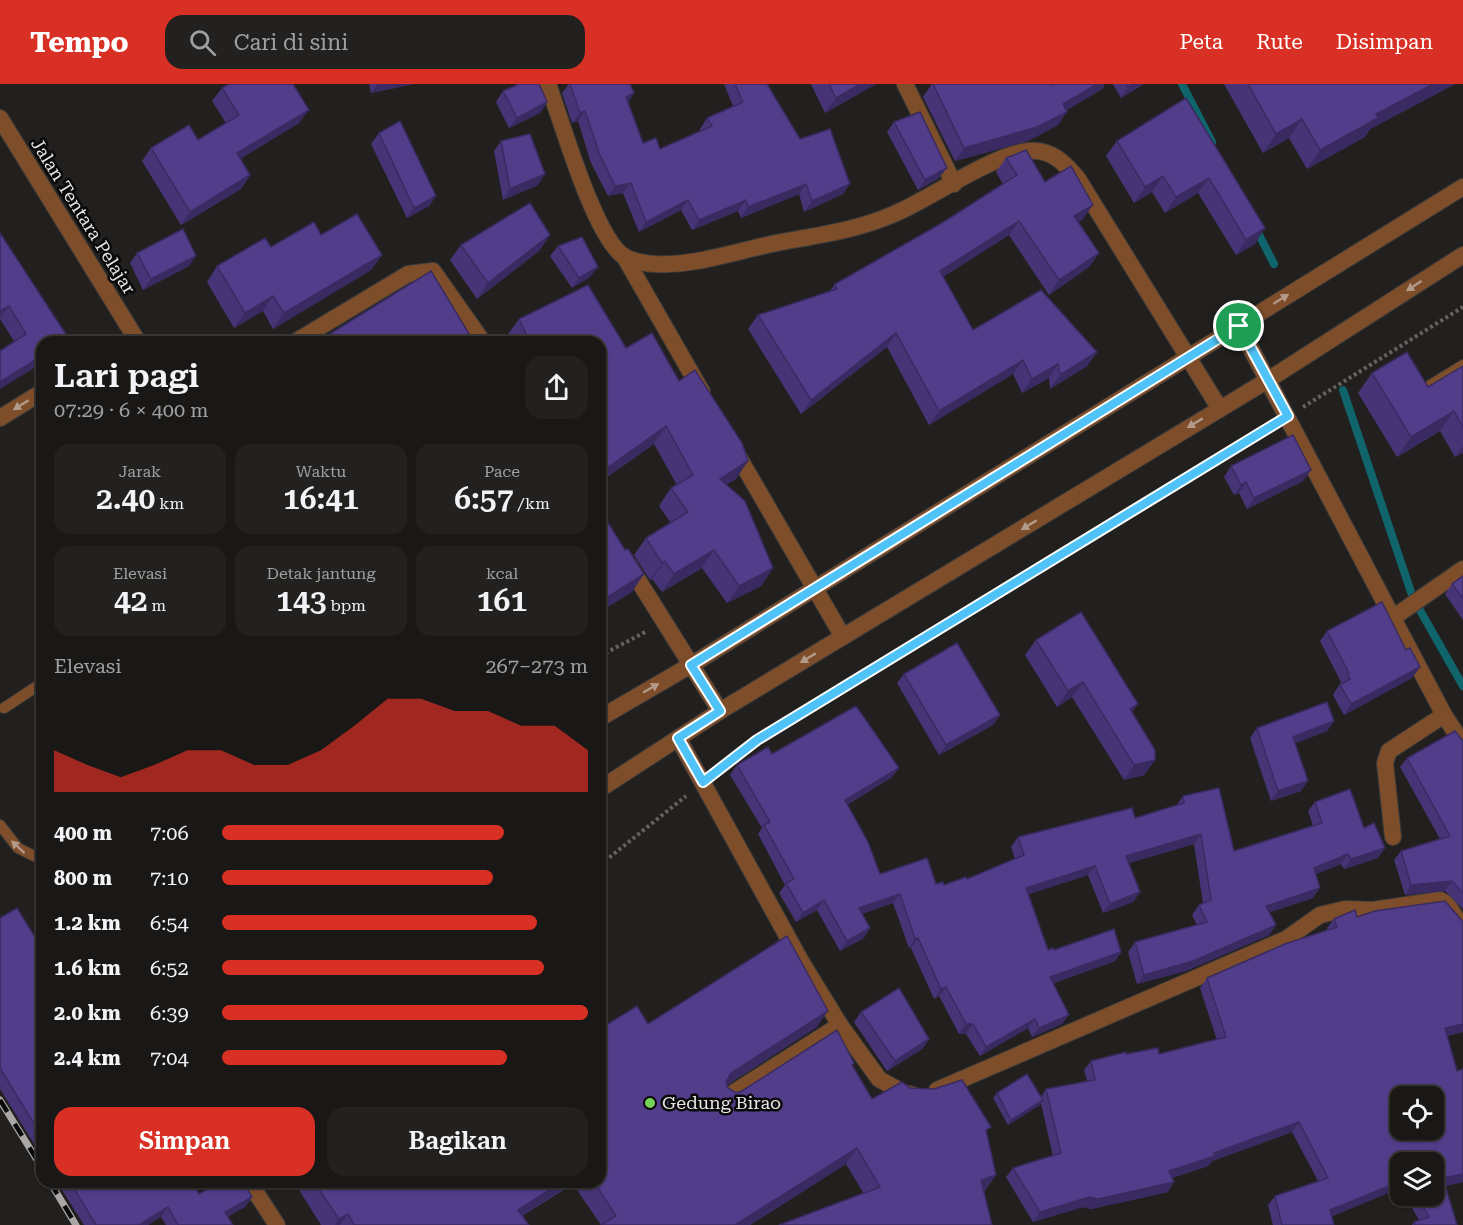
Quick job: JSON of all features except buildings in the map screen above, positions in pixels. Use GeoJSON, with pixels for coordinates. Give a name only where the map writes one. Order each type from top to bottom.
{"type":"FeatureCollection","features":[{"type":"Feature","properties":{"kind":"street"},"geometry":{"type":"LineString","coordinates":[[548,84],[590,203],[610,239],[624,256],[707,402]]}},
{"type":"Feature","properties":{"kind":"street"},"geometry":{"type":"LineString","coordinates":[[905,84],[954,184]]}},
{"type":"Feature","properties":{"kind":"street","name":"Jalan Tentara Pelajar"},"geometry":{"type":"LineString","coordinates":[[0,118],[129,336]]}},
{"type":"Feature","properties":{"kind":"street"},"geometry":{"type":"LineString","coordinates":[[624,256],[655,264],[696,260],[853,230],[895,214],[1008,156],[1030,151],[1050,153],[1065,163],[1220,408]]}},
{"type":"Feature","properties":{"kind":"street"},"geometry":{"type":"LineString","coordinates":[[606,715],[815,589],[1463,187]]}},
{"type":"Feature","properties":{"kind":"street"},"geometry":{"type":"LineString","coordinates":[[606,785],[720,711],[1269,380],[1463,255]]}},
{"type":"Feature","properties":{"kind":"street"},"geometry":{"type":"LineString","coordinates":[[305,336],[408,274],[433,271],[479,336]]}},
{"type":"Feature","properties":{"kind":"street"},"geometry":{"type":"LineString","coordinates":[[1239,326],[1397,615],[1444,715],[1463,744]]}},
{"type":"Feature","properties":{"kind":"street"},"geometry":{"type":"LineString","coordinates":[[0,418],[36,396]]}},
{"type":"Feature","properties":{"kind":"street"},"geometry":{"type":"LineString","coordinates":[[725,433],[843,637]]}},
{"type":"Feature","properties":{"kind":"street"},"geometry":{"type":"LineString","coordinates":[[619,552],[665,621],[720,711]]}},
{"type":"Feature","properties":{"kind":"street"},"geometry":{"type":"LineString","coordinates":[[1397,615],[1463,569]]}},
{"type":"Feature","properties":{"kind":"street"},"geometry":{"type":"LineString","coordinates":[[1393,837],[1385,763],[1389,751],[1444,715]]}},
{"type":"Feature","properties":{"kind":"street"},"geometry":{"type":"LineString","coordinates":[[678,738],[802,963],[840,1025],[879,1079],[904,1093],[917,1095],[930,1093],[1287,939],[1320,915],[1345,909],[1373,910],[1440,900],[1446,903],[1457,921],[1463,924]]}},
{"type":"Feature","properties":{"kind":"street"},"geometry":{"type":"LineString","coordinates":[[725,1098],[840,1025]]}},
{"type":"Feature","properties":{"kind":"street"},"geometry":{"type":"LineString","coordinates":[[253,1188],[277,1225]]}},
{"type":"Feature","properties":{"kind":"lane"},"geometry":{"type":"LineString","coordinates":[[1424,388],[1463,366]]}},
{"type":"Feature","properties":{"kind":"lane"},"geometry":{"type":"LineString","coordinates":[[4,708],[36,687]]}},
{"type":"Feature","properties":{"kind":"lane"},"geometry":{"type":"LineString","coordinates":[[0,825],[18,848],[36,858]]}},
{"type":"Feature","properties":{"kind":"path"},"geometry":{"type":"LineString","coordinates":[[606,860],[757,740],[1463,307]]}},
{"type":"Feature","properties":{"kind":"path"},"geometry":{"type":"LineString","coordinates":[[606,653],[665,621]]}},
{"type":"Feature","properties":{"kind":"waterway"},"geometry":{"type":"LineString","coordinates":[[1182,84],[1212,142]]}},
{"type":"Feature","properties":{"kind":"waterway"},"geometry":{"type":"LineString","coordinates":[[1256,229],[1274,264]]}},
{"type":"Feature","properties":{"kind":"waterway"},"geometry":{"type":"LineString","coordinates":[[1343,390],[1413,598],[1463,686]]}},
{"type":"Feature","properties":{"kind":"railway"},"geometry":{"type":"LineString","coordinates":[[0,1100],[36,1158]]}},
{"type":"Feature","properties":{"kind":"railway"},"geometry":{"type":"LineString","coordinates":[[54,1188],[76,1225]]}},
{"type":"Feature","properties":{"kind":"place","name":"Gedung Birao"},"geometry":{"type":"Point","coordinates":[650,1103]}},
{"type":"Feature","properties":{"kind":"route"},"geometry":{"type":"LineString","coordinates":[[1239,326],[1288,416],[757,740],[703,782],[678,738],[720,711],[691,665],[1239,326]]}}]}
